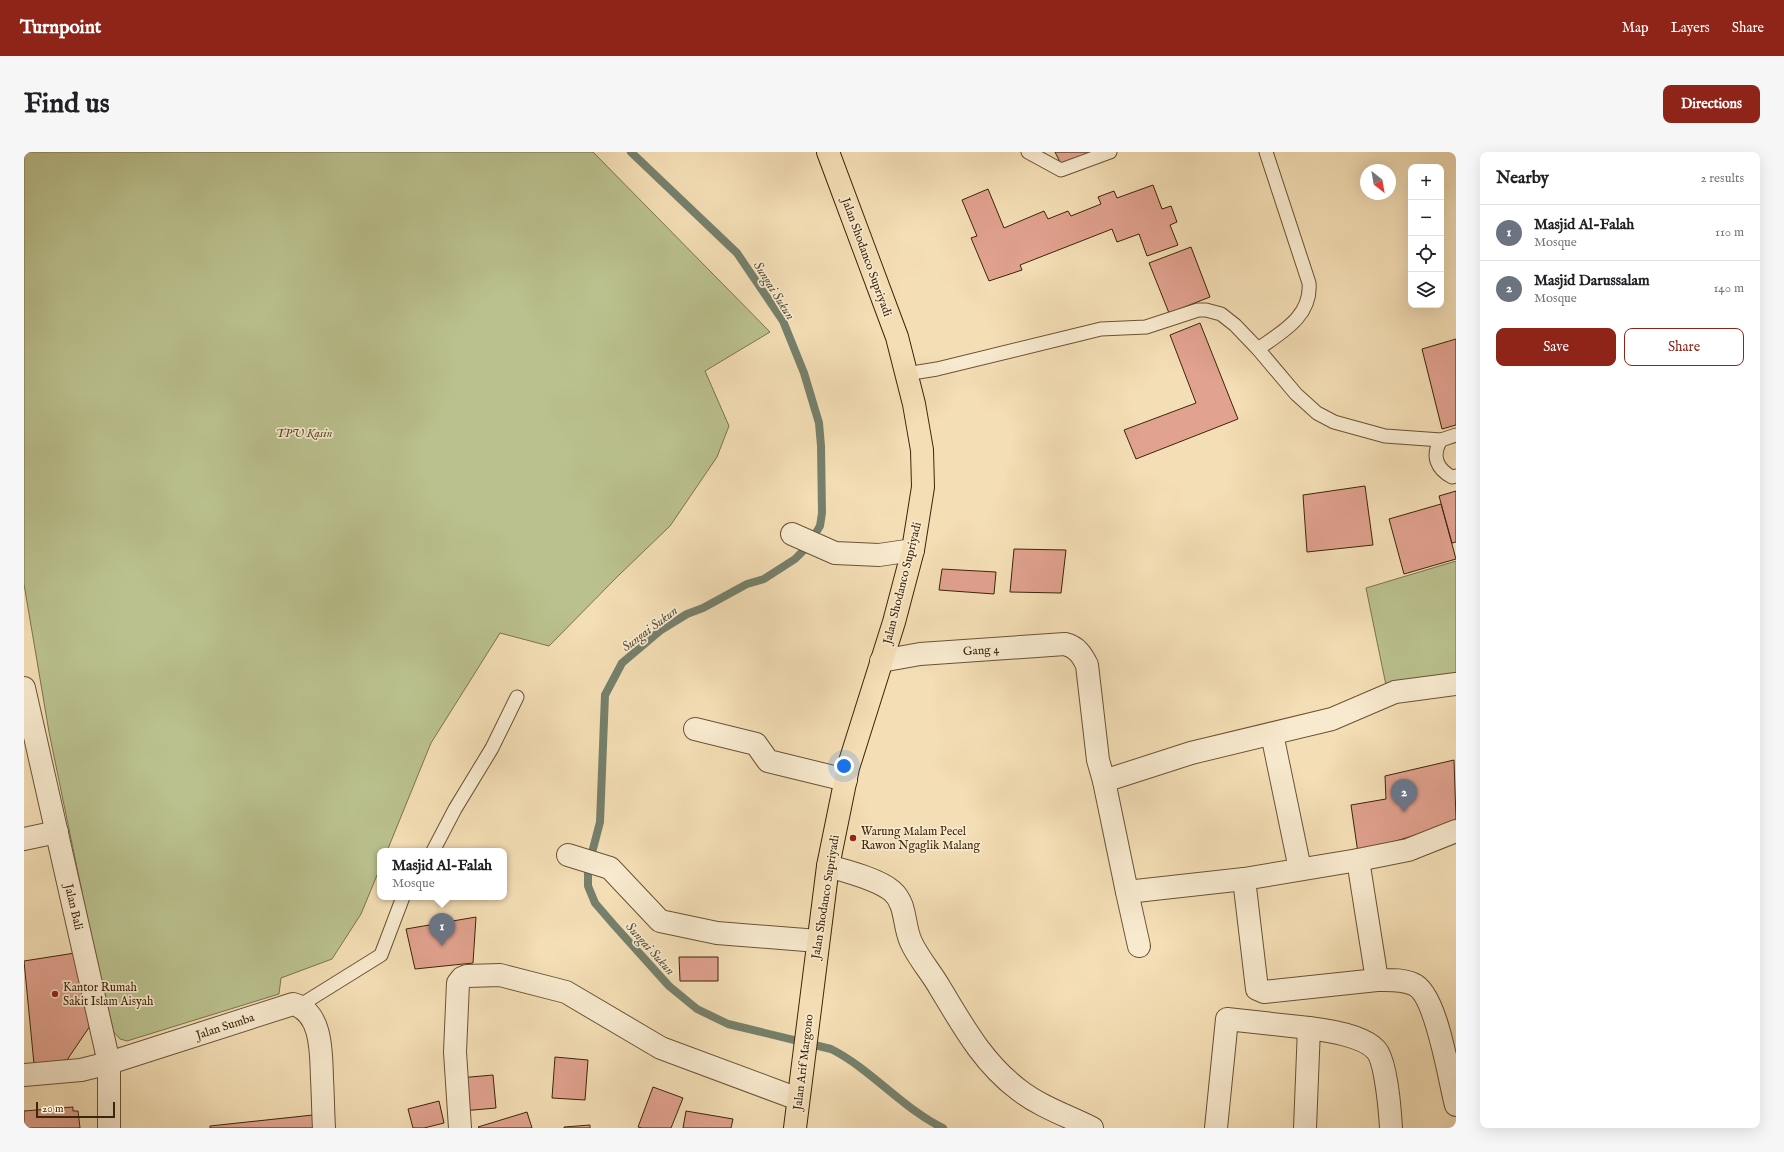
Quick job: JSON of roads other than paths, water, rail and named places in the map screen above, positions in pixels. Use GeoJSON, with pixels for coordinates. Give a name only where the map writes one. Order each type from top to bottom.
{"type":"FeatureCollection","features":[{"type":"Feature","properties":{"kind":"main road","name":"Jalan Shodanco Supriyadi"},"geometry":{"type":"LineString","coordinates":[[811,996],[828,866],[846,780],[894,622],[913,550],[923,487],[922,450],[914,404],[897,337],[828,152]]}},
{"type":"Feature","properties":{"kind":"main road","name":"Jalan Arif Margono"},"geometry":{"type":"LineString","coordinates":[[795,1128],[811,996]]}},
{"type":"Feature","properties":{"kind":"street"},"geometry":{"type":"LineString","coordinates":[[792,534],[835,553],[879,554],[913,550]]}},
{"type":"Feature","properties":{"kind":"street","name":"Gang 4"},"geometry":{"type":"LineString","coordinates":[[881,661],[920,654],[1065,644],[1073,646],[1079,652],[1087,665],[1098,760],[1104,781]]}},
{"type":"Feature","properties":{"kind":"street"},"geometry":{"type":"LineString","coordinates":[[1139,946],[1104,781],[1191,753],[1332,719],[1394,692],[1456,684]]}},
{"type":"Feature","properties":{"kind":"street","name":"Jalan Bali"},"geometry":{"type":"LineString","coordinates":[[24,688],[109,1063],[109,1128]]}},
{"type":"Feature","properties":{"kind":"street"},"geometry":{"type":"LineString","coordinates":[[694,729],[756,744],[768,761],[846,780]]}},
{"type":"Feature","properties":{"kind":"street"},"geometry":{"type":"LineString","coordinates":[[1272,734],[1300,869]]}},
{"type":"Feature","properties":{"kind":"street"},"geometry":{"type":"LineString","coordinates":[[1127,892],[1244,879],[1358,860],[1408,850],[1456,831]]}},
{"type":"Feature","properties":{"kind":"street"},"geometry":{"type":"LineString","coordinates":[[24,838],[57,832]]}},
{"type":"Feature","properties":{"kind":"street"},"geometry":{"type":"LineString","coordinates":[[568,855],[610,868],[660,921],[717,933],[818,941]]}},
{"type":"Feature","properties":{"kind":"street"},"geometry":{"type":"LineString","coordinates":[[1358,860],[1377,980]]}},
{"type":"Feature","properties":{"kind":"street"},"geometry":{"type":"LineString","coordinates":[[828,866],[858,874],[892,891],[899,899],[904,911],[911,942],[982,1056],[1020,1091],[1037,1102],[1092,1128]]}},
{"type":"Feature","properties":{"kind":"street"},"geometry":{"type":"LineString","coordinates":[[1244,879],[1257,989],[1264,992],[1377,980],[1401,980],[1414,984],[1424,991],[1436,1019],[1453,1077],[1456,1105]]}},
{"type":"Feature","properties":{"kind":"street"},"geometry":{"type":"LineString","coordinates":[[460,1128],[455,1052],[458,984],[462,978],[467,976],[500,975],[566,992],[661,1048],[798,1099]]}},
{"type":"Feature","properties":{"kind":"street","name":"Jalan Sumba"},"geometry":{"type":"LineString","coordinates":[[24,1075],[81,1070],[109,1063],[293,1004],[299,1006]]}},
{"type":"Feature","properties":{"kind":"street"},"geometry":{"type":"LineString","coordinates":[[299,1006],[310,1015],[320,1041],[324,1128]]}},
{"type":"Feature","properties":{"kind":"street"},"geometry":{"type":"LineString","coordinates":[[1216,1128],[1227,1019],[1309,1028],[1350,1036],[1369,1044],[1376,1050],[1380,1058],[1389,1103],[1391,1128]]}},
{"type":"Feature","properties":{"kind":"street"},"geometry":{"type":"LineString","coordinates":[[1305,1128],[1309,1028]]}},
{"type":"Feature","properties":{"kind":"lane"},"geometry":{"type":"LineString","coordinates":[[1028,152],[1061,170],[1110,152]]}},
{"type":"Feature","properties":{"kind":"lane"},"geometry":{"type":"LineString","coordinates":[[1258,349],[1294,324],[1305,308],[1310,294],[1309,283],[1266,152]]}},
{"type":"Feature","properties":{"kind":"lane"},"geometry":{"type":"LineString","coordinates":[[906,374],[938,369],[1101,330],[1146,327],[1198,310],[1206,310],[1221,314],[1235,325],[1258,349],[1296,394],[1316,413],[1334,422],[1386,436],[1441,440],[1456,435]]}},
{"type":"Feature","properties":{"kind":"lane"},"geometry":{"type":"LineString","coordinates":[[1441,440],[1436,447],[1436,456],[1442,472],[1452,478],[1456,476]]}},
{"type":"Feature","properties":{"kind":"lane"},"geometry":{"type":"LineString","coordinates":[[435,848],[455,809],[492,748],[517,697]]}},
{"type":"Feature","properties":{"kind":"lane"},"geometry":{"type":"LineString","coordinates":[[299,1006],[381,955],[402,900]]}},
{"type":"Feature","properties":{"kind":"waterway","name":"Sungai Sukun"},"geometry":{"type":"LineString","coordinates":[[631,152],[737,253],[783,321],[804,373],[819,423],[821,446],[822,513],[820,526],[807,547],[795,559],[764,579],[747,584],[703,608],[687,614],[661,630],[622,663],[605,695],[600,822],[588,868],[588,886],[595,903],[614,925],[669,986],[697,1009],[728,1024],[831,1049],[846,1057],[914,1110],[943,1128]]}},
{"type":"Feature","properties":{"kind":"place","name":"Masjid Darussalam"},"geometry":{"type":"Point","coordinates":[1404,812]}},
{"type":"Feature","properties":{"kind":"place","name":"Warung Malam Pecel Rawon Ngaglik Malang"},"geometry":{"type":"Point","coordinates":[853,838]}},
{"type":"Feature","properties":{"kind":"place","name":"Masjid Al-Falah"},"geometry":{"type":"Point","coordinates":[442,946]}},
{"type":"Feature","properties":{"kind":"place","name":"Kantor Rumah Sakit Islam Aisyah"},"geometry":{"type":"Point","coordinates":[55,994]}},
{"type":"Feature","properties":{"kind":"park label","name":"TPU Kasin"},"geometry":{"type":"Point","coordinates":[304,433]}}]}
